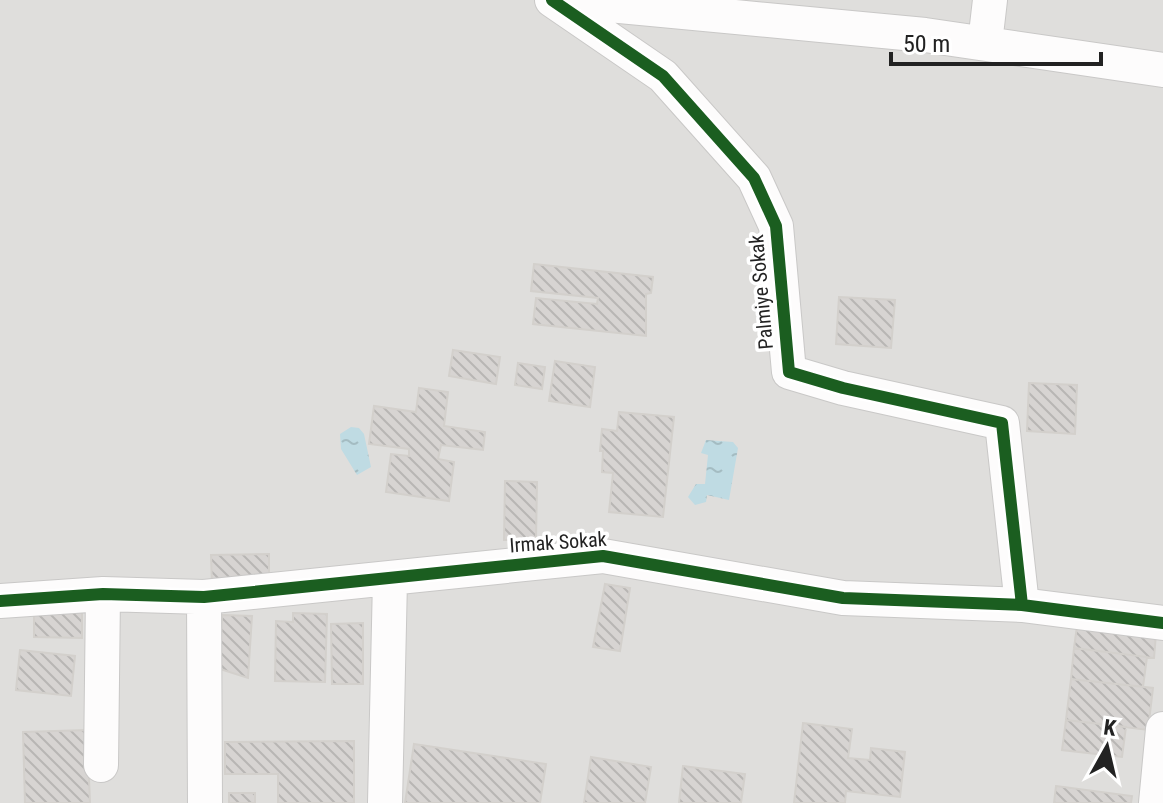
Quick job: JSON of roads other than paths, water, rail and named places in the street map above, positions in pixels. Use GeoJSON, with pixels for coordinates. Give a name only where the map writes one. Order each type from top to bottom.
{"type":"FeatureCollection","features":[{"type":"Feature","properties":{"kind":"street"},"geometry":{"type":"LineString","coordinates":[[554,0],[985,43],[1163,70]]}},
{"type":"Feature","properties":{"kind":"street","name":"Palmiye Sokak"},"geometry":{"type":"LineString","coordinates":[[554,0],[663,76],[754,178],[776,226],[789,372],[843,388],[1002,423],[1022,605]]}},
{"type":"Feature","properties":{"kind":"street"},"geometry":{"type":"LineString","coordinates":[[985,43],[990,0]]}},
{"type":"Feature","properties":{"kind":"street","name":"Irmak Sokak"},"geometry":{"type":"LineString","coordinates":[[0,601],[103,594],[204,597],[603,556],[843,598],[1022,605],[1163,623]]}},
{"type":"Feature","properties":{"kind":"street"},"geometry":{"type":"LineString","coordinates":[[385,803],[390,580]]}},
{"type":"Feature","properties":{"kind":"street"},"geometry":{"type":"LineString","coordinates":[[101,765],[103,594]]}},
{"type":"Feature","properties":{"kind":"street"},"geometry":{"type":"LineString","coordinates":[[204,597],[205,803]]}},
{"type":"Feature","properties":{"kind":"street"},"geometry":{"type":"LineString","coordinates":[[1156,803],[1163,729]]}},
{"type":"Feature","properties":{"kind":"water"},"geometry":{"type":"Polygon","coordinates":[[[351,427],[359,428],[364,434],[371,467],[357,475],[341,449],[340,434],[351,427]]]}},
{"type":"Feature","properties":{"kind":"water"},"geometry":{"type":"Polygon","coordinates":[[[706,440],[733,442],[738,448],[729,500],[707,495],[706,502],[695,505],[688,497],[696,484],[705,484],[708,455],[701,453],[706,440]]]}}]}
